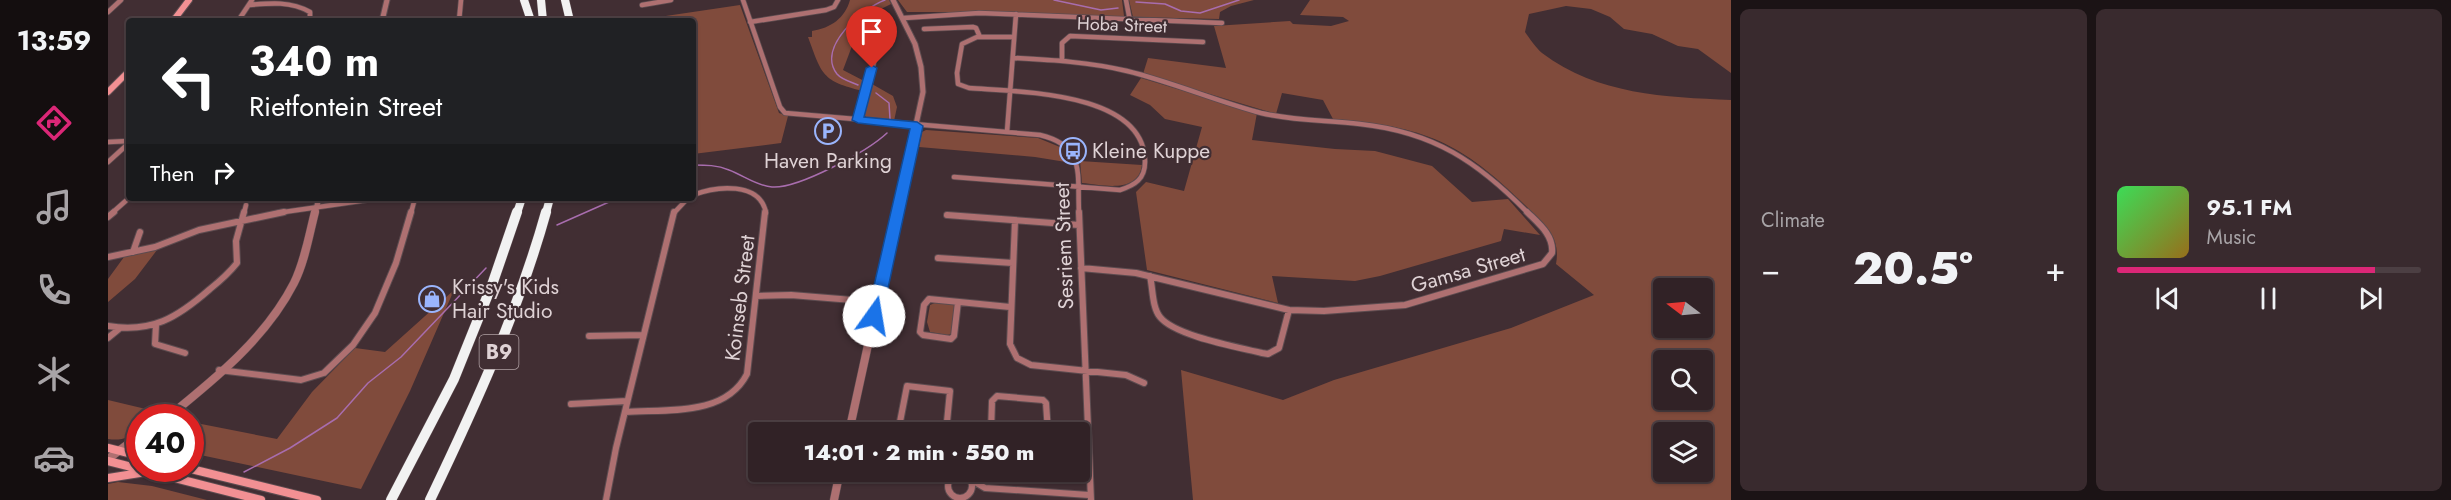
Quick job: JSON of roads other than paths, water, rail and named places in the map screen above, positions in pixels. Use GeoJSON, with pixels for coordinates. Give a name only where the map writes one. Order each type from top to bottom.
{"type":"FeatureCollection","features":[{"type":"Feature","properties":{"kind":"highway"},"geometry":{"type":"LineString","coordinates":[[524,0],[530,18]]}},
{"type":"Feature","properties":{"kind":"highway"},"geometry":{"type":"LineString","coordinates":[[541,0],[543,18]]}},
{"type":"Feature","properties":{"kind":"highway"},"geometry":{"type":"LineString","coordinates":[[565,0],[570,18]]}},
{"type":"Feature","properties":{"kind":"highway"},"geometry":{"type":"LineString","coordinates":[[570,0],[570,18]]}},
{"type":"Feature","properties":{"kind":"highway","name":"B9"},"geometry":{"type":"LineString","coordinates":[[393,496],[454,379],[493,282],[521,201]]}},
{"type":"Feature","properties":{"kind":"highway","name":"B9"},"geometry":{"type":"LineString","coordinates":[[430,500],[493,368],[513,319],[549,201]]}},
{"type":"Feature","properties":{"kind":"main road"},"geometry":{"type":"LineString","coordinates":[[175,18],[189,0]]}},
{"type":"Feature","properties":{"kind":"main road"},"geometry":{"type":"LineString","coordinates":[[108,92],[126,74]]}},
{"type":"Feature","properties":{"kind":"main road"},"geometry":{"type":"LineString","coordinates":[[108,448],[126,453]]}},
{"type":"Feature","properties":{"kind":"main road"},"geometry":{"type":"LineString","coordinates":[[109,461],[126,465]]}},
{"type":"Feature","properties":{"kind":"main road"},"geometry":{"type":"LineString","coordinates":[[204,472],[316,500]]}},
{"type":"Feature","properties":{"kind":"main road"},"geometry":{"type":"LineString","coordinates":[[108,478],[126,475]]}},
{"type":"Feature","properties":{"kind":"main road"},"geometry":{"type":"LineString","coordinates":[[190,482],[261,500]]}},
{"type":"Feature","properties":{"kind":"street"},"geometry":{"type":"LineString","coordinates":[[108,12],[121,0]]}},
{"type":"Feature","properties":{"kind":"street"},"geometry":{"type":"LineString","coordinates":[[240,18],[252,0]]}},
{"type":"Feature","properties":{"kind":"street"},"geometry":{"type":"LineString","coordinates":[[382,18],[387,0]]}},
{"type":"Feature","properties":{"kind":"street"},"geometry":{"type":"LineString","coordinates":[[459,18],[461,0]]}},
{"type":"Feature","properties":{"kind":"street"},"geometry":{"type":"LineString","coordinates":[[642,5],[671,0]]}},
{"type":"Feature","properties":{"kind":"street"},"geometry":{"type":"LineString","coordinates":[[742,0],[750,22],[826,10],[834,7],[838,0]]}},
{"type":"Feature","properties":{"kind":"street"},"geometry":{"type":"LineString","coordinates":[[851,422],[923,92],[922,69],[904,18],[893,0]]}},
{"type":"Feature","properties":{"kind":"street"},"geometry":{"type":"LineString","coordinates":[[1126,0],[1130,21]]}},
{"type":"Feature","properties":{"kind":"street"},"geometry":{"type":"LineString","coordinates":[[249,5],[280,3],[298,5],[310,12],[310,18]]}},
{"type":"Feature","properties":{"kind":"street"},"geometry":{"type":"LineString","coordinates":[[904,18],[961,13],[1222,23]]}},
{"type":"Feature","properties":{"kind":"street"},"geometry":{"type":"LineString","coordinates":[[1007,132],[1016,15]]}},
{"type":"Feature","properties":{"kind":"street","name":"Sesriem Street"},"geometry":{"type":"LineString","coordinates":[[750,22],[782,112],[789,115],[1007,132],[1052,138],[1068,146],[1076,158],[1078,186],[1090,498]]}},
{"type":"Feature","properties":{"kind":"street"},"geometry":{"type":"LineString","coordinates":[[858,120],[879,44],[880,34],[871,22]]}},
{"type":"Feature","properties":{"kind":"street"},"geometry":{"type":"LineString","coordinates":[[924,29],[973,27],[976,28],[980,37]]}},
{"type":"Feature","properties":{"kind":"street","name":"Hoba Street"},"geometry":{"type":"LineString","coordinates":[[1062,61],[1062,42],[1070,36],[1203,42]]}},
{"type":"Feature","properties":{"kind":"street"},"geometry":{"type":"LineString","coordinates":[[954,177],[1120,190],[1130,187],[1142,177],[1146,167],[1144,151],[1130,123],[1122,117],[1072,98],[969,88],[958,84],[957,74],[962,44],[980,37],[1014,37]]}},
{"type":"Feature","properties":{"kind":"street","name":"Gamsa Street"},"geometry":{"type":"LineString","coordinates":[[1014,58],[1062,61],[1113,68],[1276,116],[1375,126],[1425,139],[1456,152],[1491,177],[1550,237],[1552,248],[1550,258],[1543,264],[1405,305],[1324,312],[1289,310],[1150,276],[1081,268]]}},
{"type":"Feature","properties":{"kind":"street"},"geometry":{"type":"LineString","coordinates":[[108,142],[126,142]]}},
{"type":"Feature","properties":{"kind":"street"},"geometry":{"type":"LineString","coordinates":[[108,162],[126,145]]}},
{"type":"Feature","properties":{"kind":"street","name":"Koinseb Street"},"geometry":{"type":"LineString","coordinates":[[625,412],[708,406],[719,403],[736,392],[747,374],[766,215],[764,203],[749,192],[733,189],[712,189],[696,194]]}},
{"type":"Feature","properties":{"kind":"street"},"geometry":{"type":"LineString","coordinates":[[108,217],[126,201]]}},
{"type":"Feature","properties":{"kind":"street"},"geometry":{"type":"LineString","coordinates":[[182,404],[239,352],[270,319],[293,284],[300,268],[319,201]]}},
{"type":"Feature","properties":{"kind":"street"},"geometry":{"type":"LineString","coordinates":[[108,257],[133,252],[199,231],[317,206],[357,201]]}},
{"type":"Feature","properties":{"kind":"street"},"geometry":{"type":"LineString","coordinates":[[178,404],[220,370],[301,380],[324,373],[353,345],[375,313],[396,263],[414,201]]}},
{"type":"Feature","properties":{"kind":"street"},"geometry":{"type":"LineString","coordinates":[[606,500],[627,401],[674,212],[684,201]]}},
{"type":"Feature","properties":{"kind":"street"},"geometry":{"type":"LineString","coordinates":[[108,326],[136,330],[156,325],[187,309],[237,263],[236,242],[246,205]]}},
{"type":"Feature","properties":{"kind":"street"},"geometry":{"type":"LineString","coordinates":[[947,215],[1079,225]]}},
{"type":"Feature","properties":{"kind":"street"},"geometry":{"type":"LineString","coordinates":[[1015,221],[1010,344],[1018,359],[1031,365],[1126,375],[1144,383]]}},
{"type":"Feature","properties":{"kind":"street"},"geometry":{"type":"LineString","coordinates":[[133,252],[140,232]]}},
{"type":"Feature","properties":{"kind":"street"},"geometry":{"type":"LineString","coordinates":[[938,258],[1013,263]]}},
{"type":"Feature","properties":{"kind":"street"},"geometry":{"type":"LineString","coordinates":[[1150,276],[1158,312],[1165,322],[1179,330],[1262,353],[1275,352],[1282,344],[1289,310]]}},
{"type":"Feature","properties":{"kind":"street"},"geometry":{"type":"LineString","coordinates":[[756,296],[802,296],[877,302]]}},
{"type":"Feature","properties":{"kind":"street"},"geometry":{"type":"LineString","coordinates":[[958,302],[954,336],[951,339],[923,335],[920,332],[926,301],[929,299],[1011,307]]}},
{"type":"Feature","properties":{"kind":"street"},"geometry":{"type":"LineString","coordinates":[[156,325],[155,344],[184,353]]}},
{"type":"Feature","properties":{"kind":"street"},"geometry":{"type":"LineString","coordinates":[[108,338],[119,329]]}},
{"type":"Feature","properties":{"kind":"street"},"geometry":{"type":"LineString","coordinates":[[589,336],[643,335]]}},
{"type":"Feature","properties":{"kind":"street"},"geometry":{"type":"LineString","coordinates":[[900,422],[907,386],[950,391],[947,422]]}},
{"type":"Feature","properties":{"kind":"street"},"geometry":{"type":"LineString","coordinates":[[991,422],[992,400],[997,396],[1044,400],[1047,422]]}},
{"type":"Feature","properties":{"kind":"street"},"geometry":{"type":"LineString","coordinates":[[571,404],[627,401]]}},
{"type":"Feature","properties":{"kind":"street"},"geometry":{"type":"LineString","coordinates":[[122,452],[126,448]]}},
{"type":"Feature","properties":{"kind":"street"},"geometry":{"type":"LineString","coordinates":[[109,461],[126,449]]}},
{"type":"Feature","properties":{"kind":"street"},"geometry":{"type":"LineString","coordinates":[[834,500],[838,482]]}},
{"type":"Feature","properties":{"kind":"street"},"geometry":{"type":"LineString","coordinates":[[949,482],[949,492],[952,498],[968,496],[985,488]]}},
{"type":"Feature","properties":{"kind":"street"},"geometry":{"type":"LineString","coordinates":[[968,496],[973,486],[971,482]]}},
{"type":"Feature","properties":{"kind":"street"},"geometry":{"type":"LineString","coordinates":[[976,482],[985,488],[1090,498]]}},
{"type":"Feature","properties":{"kind":"waterway"},"geometry":{"type":"LineString","coordinates":[[858,85],[837,74],[832,63],[833,52],[845,30],[865,11],[885,0]]}},
{"type":"Feature","properties":{"kind":"waterway"},"geometry":{"type":"LineString","coordinates":[[1054,0],[1101,10],[1118,8]]}},
{"type":"Feature","properties":{"kind":"waterway"},"geometry":{"type":"LineString","coordinates":[[1136,2],[1165,4],[1181,11],[1200,13],[1239,0]]}},
{"type":"Feature","properties":{"kind":"waterway"},"geometry":{"type":"LineString","coordinates":[[876,93],[889,103],[890,119]]}},
{"type":"Feature","properties":{"kind":"waterway"},"geometry":{"type":"LineString","coordinates":[[696,165],[725,168],[766,186],[784,186],[832,168],[878,141],[887,133]]}},
{"type":"Feature","properties":{"kind":"waterway"},"geometry":{"type":"LineString","coordinates":[[557,225],[611,201]]}},
{"type":"Feature","properties":{"kind":"waterway"},"geometry":{"type":"LineString","coordinates":[[244,472],[290,448],[337,418],[368,383],[401,357],[486,268]]}},
{"type":"Feature","properties":{"kind":"place","name":"Haven Parking"},"geometry":{"type":"Point","coordinates":[828,131]}},
{"type":"Feature","properties":{"kind":"place","name":"Kleine Kuppe"},"geometry":{"type":"Point","coordinates":[1073,151]}},
{"type":"Feature","properties":{"kind":"place","name":"Krissy's Kids Hair Studio"},"geometry":{"type":"Point","coordinates":[432,299]}}]}
